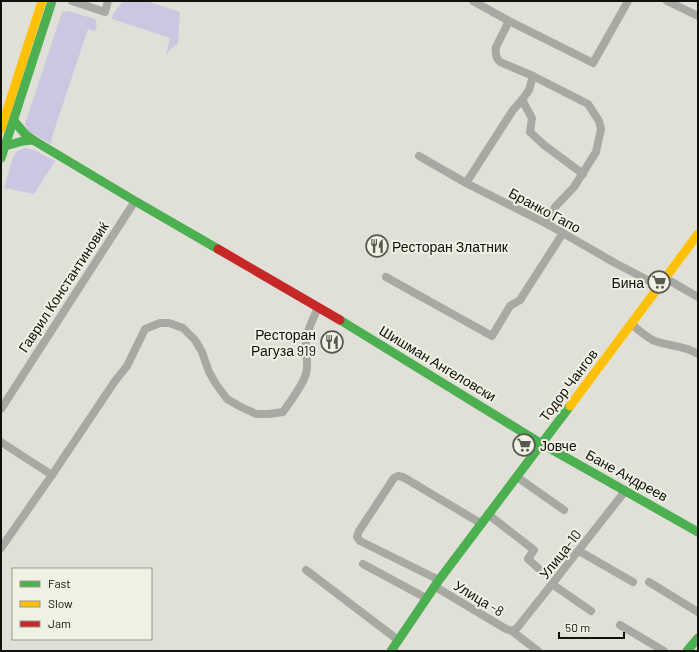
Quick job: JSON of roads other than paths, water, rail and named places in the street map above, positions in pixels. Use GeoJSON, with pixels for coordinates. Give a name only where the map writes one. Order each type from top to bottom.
{"type":"FeatureCollection","features":[{"type":"Feature","properties":{"kind":"street"},"geometry":{"type":"LineString","coordinates":[[1,129],[42,1]]}},
{"type":"Feature","properties":{"kind":"street"},"geometry":{"type":"LineString","coordinates":[[1,158],[52,1]]}},
{"type":"Feature","properties":{"kind":"street"},"geometry":{"type":"LineString","coordinates":[[72,1],[105,12],[108,1]]}},
{"type":"Feature","properties":{"kind":"street"},"geometry":{"type":"LineString","coordinates":[[473,1],[485,4],[510,21],[593,63],[628,1]]}},
{"type":"Feature","properties":{"kind":"street"},"geometry":{"type":"LineString","coordinates":[[666,1],[698,16]]}},
{"type":"Feature","properties":{"kind":"street"},"geometry":{"type":"LineString","coordinates":[[510,21],[496,47],[497,57],[500,62],[533,76],[588,104],[600,121],[601,129],[596,152],[574,187],[554,209],[549,225]]}},
{"type":"Feature","properties":{"kind":"street"},"geometry":{"type":"LineString","coordinates":[[466,183],[513,110],[529,90],[533,76]]}},
{"type":"Feature","properties":{"kind":"street"},"geometry":{"type":"LineString","coordinates":[[522,100],[532,118],[530,132],[544,145],[583,174]]}},
{"type":"Feature","properties":{"kind":"street"},"geometry":{"type":"LineString","coordinates":[[1,548],[115,381],[127,366],[145,329],[160,323],[168,323],[183,328],[195,340],[202,352],[209,372],[228,399],[256,414],[269,414],[283,412],[303,382],[307,362],[306,337],[318,307],[33,140],[25,134],[14,120]]}},
{"type":"Feature","properties":{"kind":"street"},"geometry":{"type":"LineString","coordinates":[[5,146],[33,140]]}},
{"type":"Feature","properties":{"kind":"street","name":"Бранко Гапо"},"geometry":{"type":"LineString","coordinates":[[420,156],[466,183],[549,225],[615,263],[659,286]]}},
{"type":"Feature","properties":{"kind":"street","name":"Гаврил Константиновиќ"},"geometry":{"type":"LineString","coordinates":[[1,409],[135,201]]}},
{"type":"Feature","properties":{"kind":"street"},"geometry":{"type":"LineString","coordinates":[[386,277],[492,336],[510,306],[520,300],[563,233]]}},
{"type":"Feature","properties":{"kind":"street","name":"Тодор Чангов"},"geometry":{"type":"LineString","coordinates":[[391,651],[436,583],[489,515],[698,234]]}},
{"type":"Feature","properties":{"kind":"street"},"geometry":{"type":"LineString","coordinates":[[665,278],[698,297]]}},
{"type":"Feature","properties":{"kind":"street","name":"Шишман Ангеловски"},"geometry":{"type":"LineString","coordinates":[[318,307],[542,444]]}},
{"type":"Feature","properties":{"kind":"street"},"geometry":{"type":"LineString","coordinates":[[631,324],[653,340],[671,346],[692,350],[698,354]]}},
{"type":"Feature","properties":{"kind":"street"},"geometry":{"type":"LineString","coordinates":[[1,442],[52,475]]}},
{"type":"Feature","properties":{"kind":"street","name":"Бане Андреев"},"geometry":{"type":"LineString","coordinates":[[542,444],[626,490],[698,532]]}},
{"type":"Feature","properties":{"kind":"street","name":"Улица -8"},"geometry":{"type":"LineString","coordinates":[[482,524],[403,477],[398,476],[394,478],[357,537],[360,541],[436,583],[506,629],[512,630],[538,651]]}},
{"type":"Feature","properties":{"kind":"street"},"geometry":{"type":"LineString","coordinates":[[517,477],[564,510]]}},
{"type":"Feature","properties":{"kind":"street","name":"Улица-10"},"geometry":{"type":"LineString","coordinates":[[512,630],[517,628],[626,490]]}},
{"type":"Feature","properties":{"kind":"street"},"geometry":{"type":"LineString","coordinates":[[489,515],[534,550],[528,559],[538,568]]}},
{"type":"Feature","properties":{"kind":"street"},"geometry":{"type":"LineString","coordinates":[[579,551],[633,582]]}},
{"type":"Feature","properties":{"kind":"street"},"geometry":{"type":"LineString","coordinates":[[363,564],[426,598]]}},
{"type":"Feature","properties":{"kind":"street"},"geometry":{"type":"LineString","coordinates":[[306,570],[398,640]]}},
{"type":"Feature","properties":{"kind":"street"},"geometry":{"type":"LineString","coordinates":[[649,582],[698,612]]}},
{"type":"Feature","properties":{"kind":"street"},"geometry":{"type":"LineString","coordinates":[[552,584],[591,611]]}},
{"type":"Feature","properties":{"kind":"street"},"geometry":{"type":"LineString","coordinates":[[620,625],[664,651]]}},
{"type":"Feature","properties":{"kind":"street"},"geometry":{"type":"LineString","coordinates":[[687,651],[698,638]]}},
{"type":"Feature","properties":{"kind":"place","name":"Ресторан Златник"},"geometry":{"type":"Point","coordinates":[377,246]}},
{"type":"Feature","properties":{"kind":"place","name":"Бина"},"geometry":{"type":"Point","coordinates":[659,282]}},
{"type":"Feature","properties":{"kind":"place","name":"Ресторан Рагуза 919"},"geometry":{"type":"Point","coordinates":[332,342]}},
{"type":"Feature","properties":{"kind":"place","name":"Јовче"},"geometry":{"type":"Point","coordinates":[524,445]}}]}
